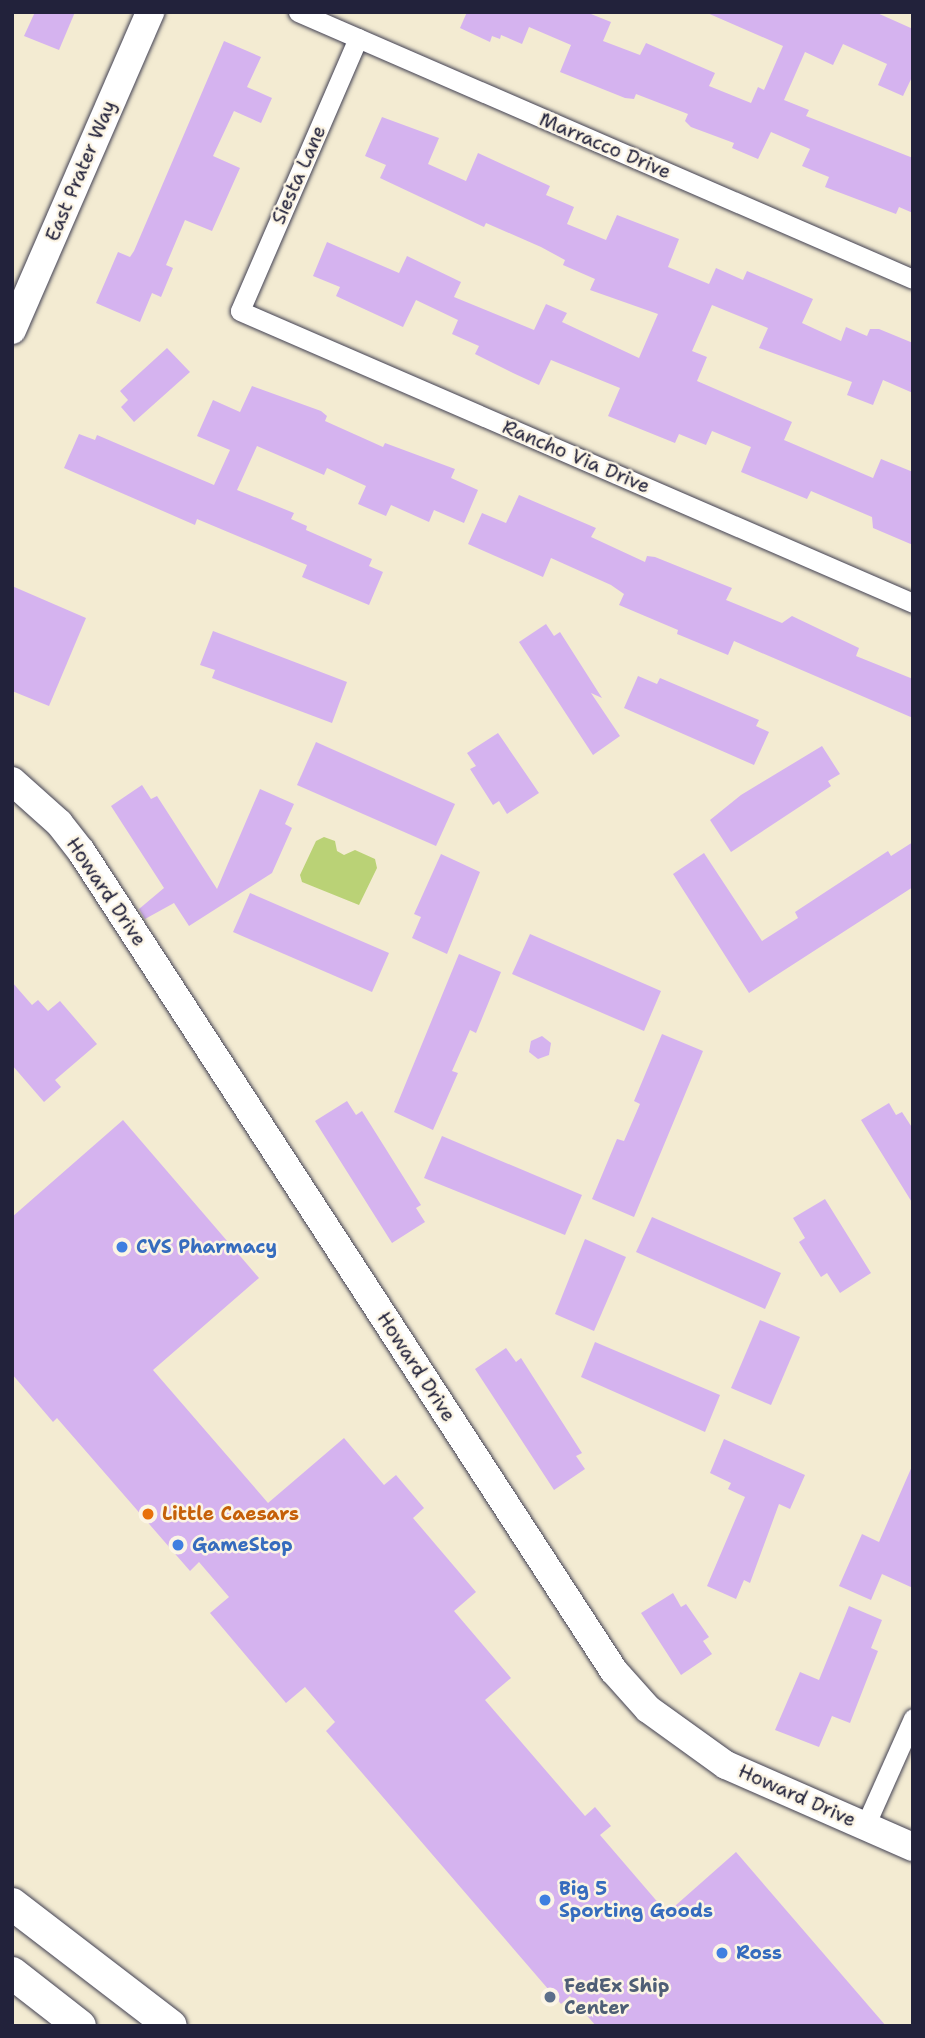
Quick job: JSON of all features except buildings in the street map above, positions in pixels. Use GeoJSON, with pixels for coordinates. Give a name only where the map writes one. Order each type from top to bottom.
{"type":"FeatureCollection","features":[{"type":"Feature","properties":{"kind":"main road"},"geometry":{"type":"LineString","coordinates":[[12,1904],[171,2026]]}},
{"type":"Feature","properties":{"kind":"main road"},"geometry":{"type":"LineString","coordinates":[[12,1973],[80,2026]]}},
{"type":"Feature","properties":{"kind":"street","name":"East Prater Way"},"geometry":{"type":"LineString","coordinates":[[12,330],[150,12]]}},
{"type":"Feature","properties":{"kind":"street","name":"Marracco Drive"},"geometry":{"type":"LineString","coordinates":[[298,12],[913,279]]}},
{"type":"Feature","properties":{"kind":"street","name":"Siesta Lane"},"geometry":{"type":"LineString","coordinates":[[240,311],[358,38]]}},
{"type":"Feature","properties":{"kind":"street","name":"Rancho Via Drive"},"geometry":{"type":"LineString","coordinates":[[240,311],[913,603]]}},
{"type":"Feature","properties":{"kind":"street","name":"Howard Drive"},"geometry":{"type":"LineString","coordinates":[[12,780],[59,822],[81,851],[614,1671],[684,1739],[726,1765],[913,1847]]}},
{"type":"Feature","properties":{"kind":"street"},"geometry":{"type":"LineString","coordinates":[[865,1826],[913,1717]]}},
{"type":"Feature","properties":{"kind":"green space"},"geometry":{"type":"Polygon","coordinates":[[[324,837],[335,841],[337,851],[344,855],[355,850],[375,859],[377,868],[359,905],[302,882],[300,875],[316,841],[324,837]]]}},
{"type":"Feature","properties":{"kind":"place","name":"CVS Pharmacy"},"geometry":{"type":"Point","coordinates":[122,1247]}},
{"type":"Feature","properties":{"kind":"place","name":"Little Caesars"},"geometry":{"type":"Point","coordinates":[148,1514]}},
{"type":"Feature","properties":{"kind":"place","name":"GameStop"},"geometry":{"type":"Point","coordinates":[178,1545]}},
{"type":"Feature","properties":{"kind":"place","name":"Big 5 Sporting Goods"},"geometry":{"type":"Point","coordinates":[545,1900]}},
{"type":"Feature","properties":{"kind":"place","name":"Ross"},"geometry":{"type":"Point","coordinates":[722,1953]}},
{"type":"Feature","properties":{"kind":"place","name":"FedEx Ship Center"},"geometry":{"type":"Point","coordinates":[550,1997]}}]}
